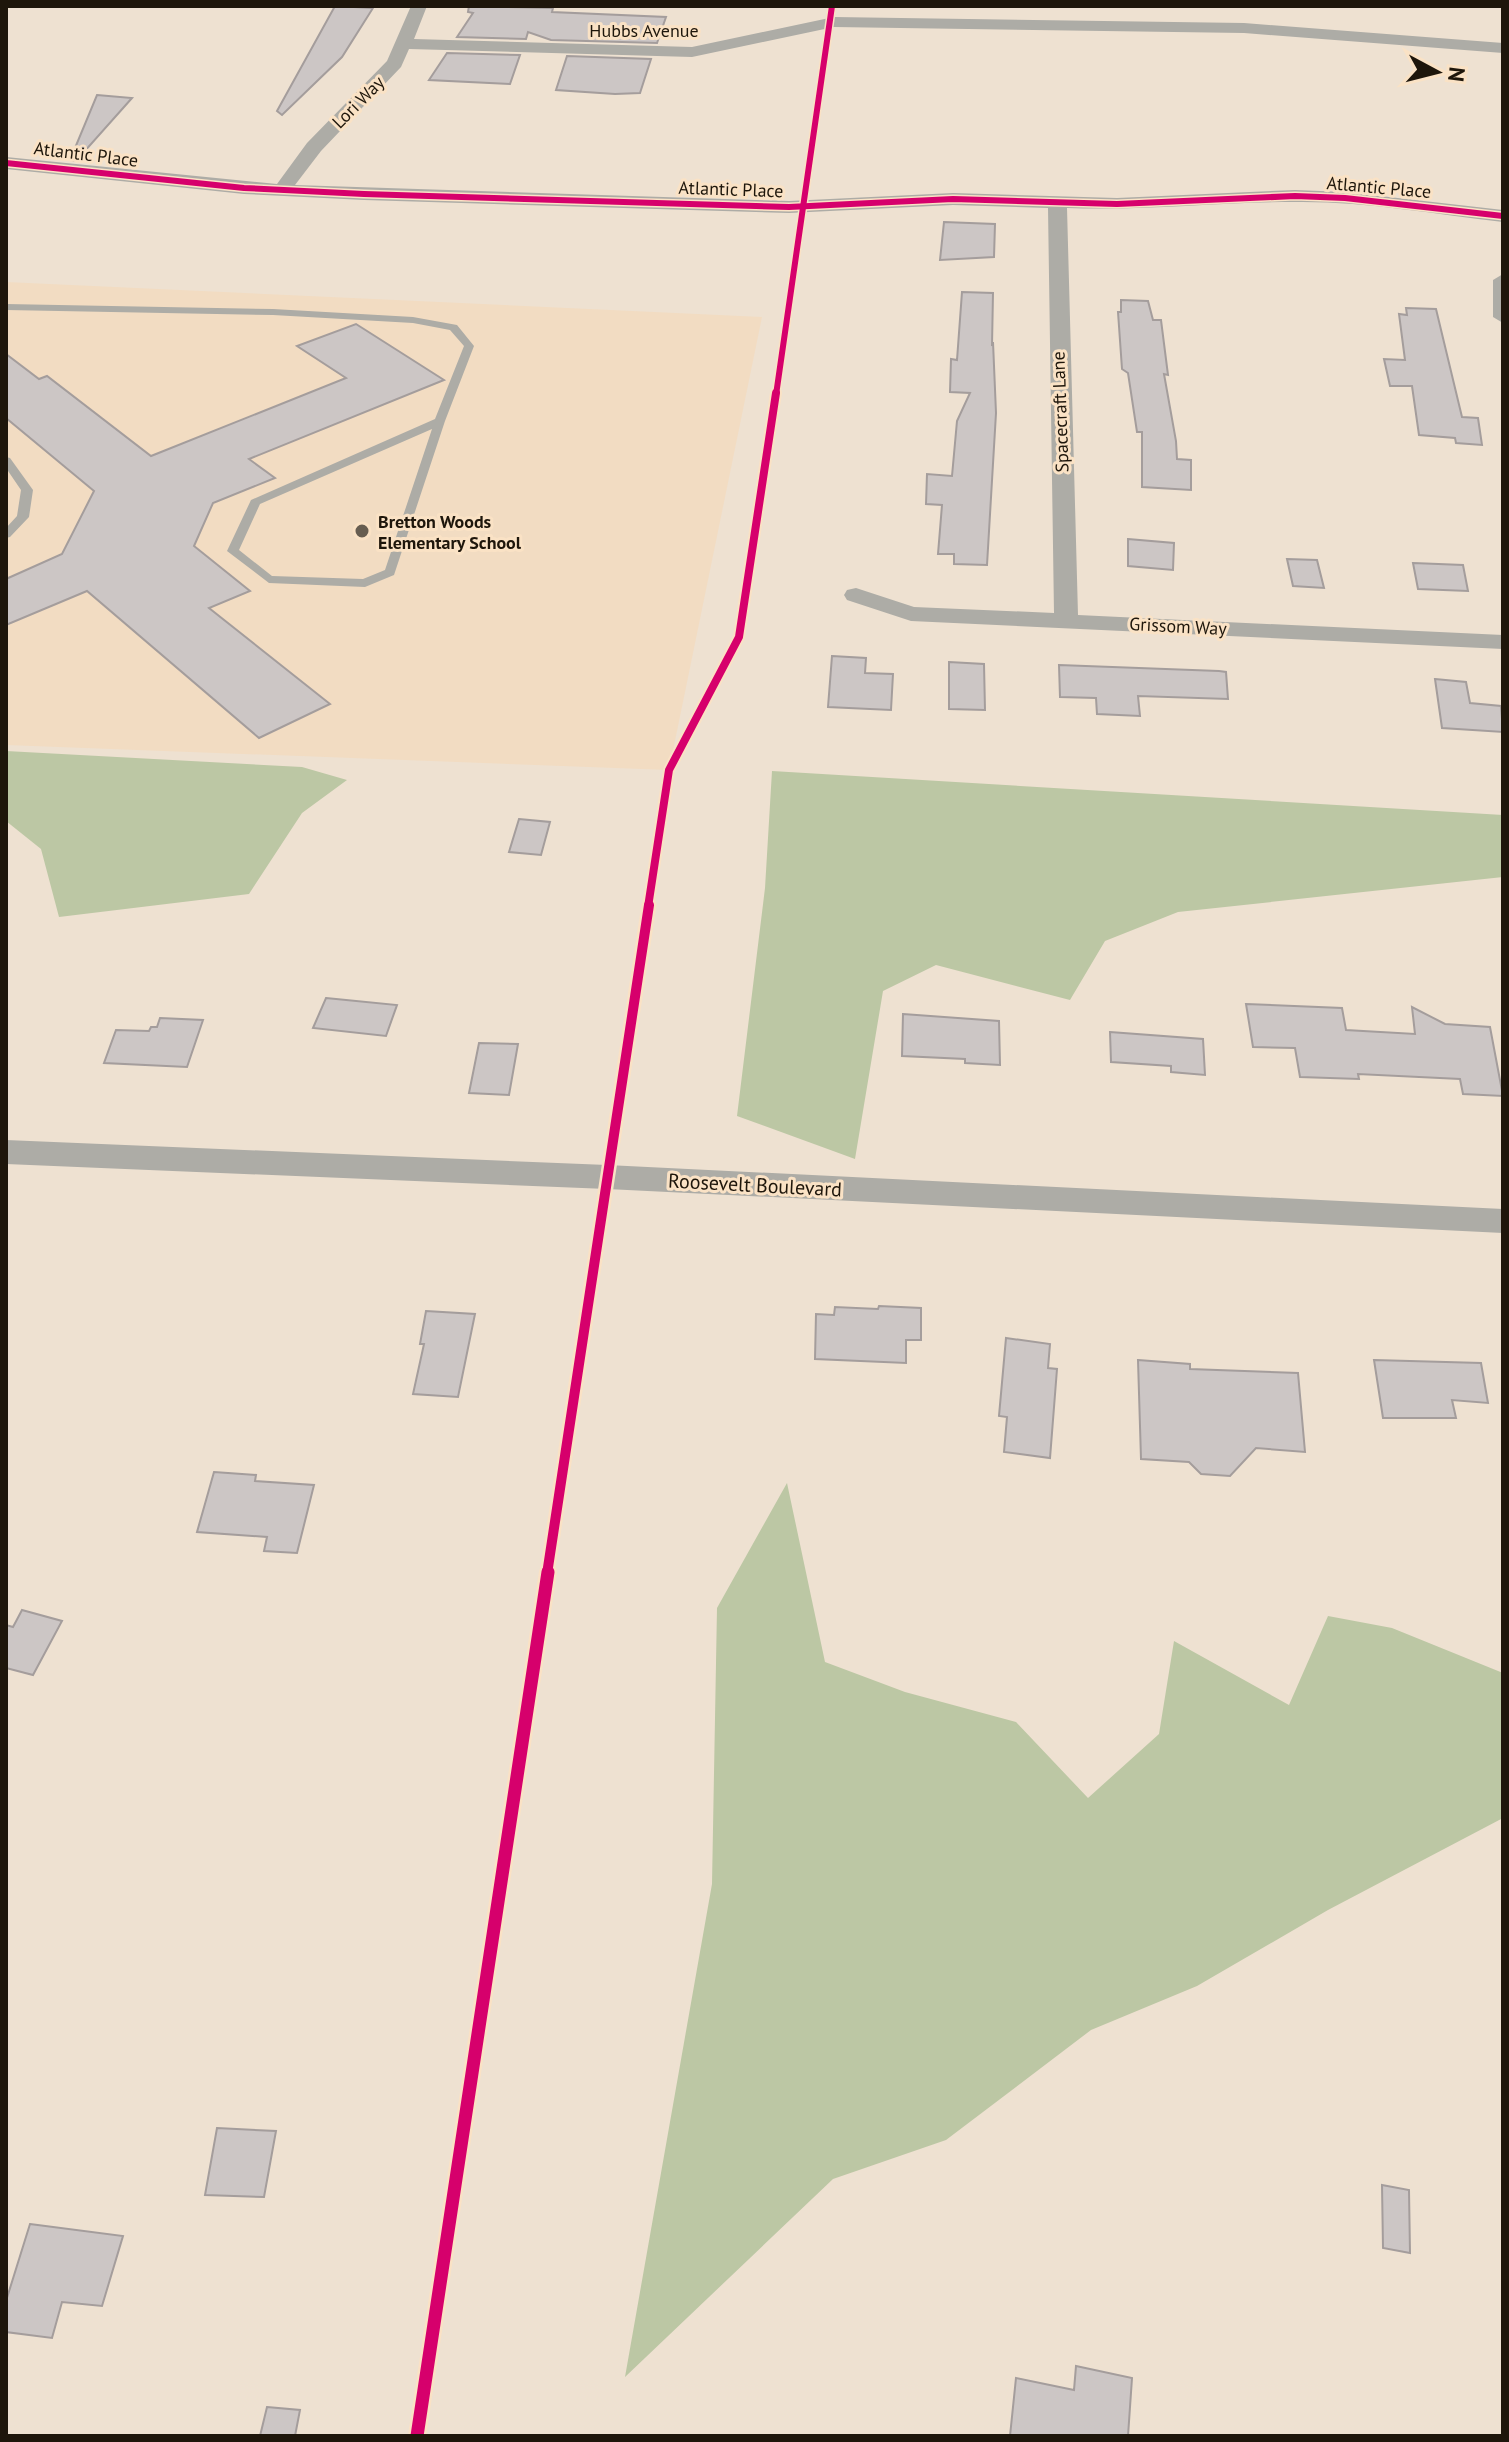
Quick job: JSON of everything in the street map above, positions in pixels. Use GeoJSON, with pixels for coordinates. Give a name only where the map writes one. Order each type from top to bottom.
{"type":"FeatureCollection","features":[{"type":"Feature","properties":{"kind":"street","name":"Lori Way"},"geometry":{"type":"LineString","coordinates":[[282,190],[314,147],[382,80],[404,44],[419,6]]}},
{"type":"Feature","properties":{"kind":"street"},"geometry":{"type":"LineString","coordinates":[[1099,6],[1102,26]]}},
{"type":"Feature","properties":{"kind":"street","name":"Hubbs Avenue"},"geometry":{"type":"LineString","coordinates":[[404,44],[692,52],[725,48],[780,31],[834,22],[1303,31],[1420,45],[1503,48]]}},
{"type":"Feature","properties":{"kind":"street","name":"Atlantic Place"},"geometry":{"type":"LineString","coordinates":[[6,163],[282,190],[789,207],[953,199],[1163,203],[1295,196],[1345,198],[1503,216]]}},
{"type":"Feature","properties":{"kind":"street","name":"Spacecraft Lane"},"geometry":{"type":"LineString","coordinates":[[1057,202],[1066,621]]}},
{"type":"Feature","properties":{"kind":"street"},"geometry":{"type":"LineString","coordinates":[[1503,280],[1503,317]]}},
{"type":"Feature","properties":{"kind":"street","name":"Grissom Way"},"geometry":{"type":"LineString","coordinates":[[856,595],[911,614],[1503,642]]}},
{"type":"Feature","properties":{"kind":"street","name":"Roosevelt Boulevard"},"geometry":{"type":"LineString","coordinates":[[6,1152],[607,1177],[1503,1221]]}},
{"type":"Feature","properties":{"kind":"lane"},"geometry":{"type":"LineString","coordinates":[[6,307],[273,312],[413,320],[453,327],[469,346],[440,421],[390,572],[365,583],[269,579],[233,551],[255,502],[440,421]]}},
{"type":"Feature","properties":{"kind":"lane"},"geometry":{"type":"LineString","coordinates":[[6,460],[27,490],[23,517],[6,535]]}},
{"type":"Feature","properties":{"kind":"shaded area","name":"Bretton Woods Elementary School"},"geometry":{"type":"Polygon","coordinates":[[[6,282],[762,317],[669,770],[6,745],[6,282]]]}},
{"type":"Feature","properties":{"kind":"green space"},"geometry":{"type":"Polygon","coordinates":[[[6,751],[302,767],[347,780],[302,813],[249,894],[59,917],[41,849],[6,821],[6,751]]]}},
{"type":"Feature","properties":{"kind":"green space"},"geometry":{"type":"Polygon","coordinates":[[[772,771],[1503,815],[1503,877],[1178,912],[1105,941],[1070,1000],[936,965],[883,991],[855,1159],[737,1116],[765,888],[772,771]]]}},
{"type":"Feature","properties":{"kind":"green space"},"geometry":{"type":"Polygon","coordinates":[[[787,1483],[825,1662],[905,1692],[1016,1722],[1088,1798],[1159,1734],[1174,1641],[1289,1705],[1328,1616],[1392,1628],[1503,1673],[1503,1818],[1328,1910],[1197,1986],[1091,2030],[946,2140],[833,2179],[625,2377],[712,1884],[717,1608],[787,1483]]]}},
{"type":"Feature","properties":{"kind":"building"},"geometry":{"type":"Polygon","coordinates":[[[335,6],[373,8],[342,57],[282,115],[277,111],[335,6]]]}},
{"type":"Feature","properties":{"kind":"building"},"geometry":{"type":"Polygon","coordinates":[[[469,6],[553,8],[552,12],[666,17],[657,43],[551,40],[528,32],[526,39],[457,37],[473,13],[468,12],[469,6]]]}},
{"type":"Feature","properties":{"kind":"building"},"geometry":{"type":"Polygon","coordinates":[[[447,53],[520,55],[510,84],[429,80],[447,53]]]}},
{"type":"Feature","properties":{"kind":"building"},"geometry":{"type":"Polygon","coordinates":[[[567,56],[651,59],[640,93],[615,94],[556,90],[567,56]]]}},
{"type":"Feature","properties":{"kind":"building"},"geometry":{"type":"Polygon","coordinates":[[[97,95],[132,98],[76,161],[70,160],[97,95]]]}},
{"type":"Feature","properties":{"kind":"building"},"geometry":{"type":"Polygon","coordinates":[[[944,222],[995,224],[994,257],[940,260],[944,222]]]}},
{"type":"Feature","properties":{"kind":"building"},"geometry":{"type":"Polygon","coordinates":[[[962,292],[993,293],[996,413],[987,565],[954,564],[954,554],[938,554],[942,505],[926,504],[927,474],[952,476],[957,421],[970,393],[950,392],[951,359],[957,360],[962,292]]]}},
{"type":"Feature","properties":{"kind":"building"},"geometry":{"type":"Polygon","coordinates":[[[1121,300],[1148,301],[1153,320],[1161,320],[1168,375],[1164,374],[1177,459],[1191,460],[1191,490],[1142,487],[1142,432],[1137,432],[1128,373],[1122,369],[1118,312],[1121,312],[1121,300]]]}},
{"type":"Feature","properties":{"kind":"building"},"geometry":{"type":"Polygon","coordinates":[[[1406,308],[1436,309],[1462,417],[1478,418],[1482,445],[1456,443],[1455,438],[1419,435],[1412,386],[1390,386],[1384,359],[1405,360],[1399,314],[1407,315],[1406,308]]]}},
{"type":"Feature","properties":{"kind":"building"},"geometry":{"type":"Polygon","coordinates":[[[356,324],[444,380],[249,459],[275,478],[213,503],[194,546],[250,591],[209,608],[330,704],[259,738],[87,591],[6,625],[6,579],[62,554],[94,491],[6,418],[6,354],[39,379],[47,376],[151,456],[346,378],[297,346],[356,324]]]}},
{"type":"Feature","properties":{"kind":"building"},"geometry":{"type":"Polygon","coordinates":[[[1128,539],[1174,543],[1173,570],[1128,566],[1128,539]]]}},
{"type":"Feature","properties":{"kind":"building"},"geometry":{"type":"Polygon","coordinates":[[[1287,559],[1317,560],[1324,588],[1293,586],[1287,559]]]}},
{"type":"Feature","properties":{"kind":"building"},"geometry":{"type":"Polygon","coordinates":[[[1413,563],[1463,565],[1468,591],[1418,589],[1413,563]]]}},
{"type":"Feature","properties":{"kind":"building"},"geometry":{"type":"Polygon","coordinates":[[[832,656],[866,658],[865,673],[893,674],[891,710],[828,707],[832,656]]]}},
{"type":"Feature","properties":{"kind":"building"},"geometry":{"type":"Polygon","coordinates":[[[949,662],[984,664],[985,710],[949,709],[949,662]]]}},
{"type":"Feature","properties":{"kind":"building"},"geometry":{"type":"Polygon","coordinates":[[[1059,665],[1226,672],[1228,699],[1138,696],[1140,716],[1097,714],[1096,698],[1060,697],[1059,665]]]}},
{"type":"Feature","properties":{"kind":"building"},"geometry":{"type":"Polygon","coordinates":[[[1435,679],[1466,682],[1470,703],[1501,706],[1503,732],[1442,728],[1435,679]]]}},
{"type":"Feature","properties":{"kind":"building"},"geometry":{"type":"Polygon","coordinates":[[[519,819],[550,822],[541,855],[509,852],[519,819]]]}},
{"type":"Feature","properties":{"kind":"building"},"geometry":{"type":"Polygon","coordinates":[[[326,998],[397,1005],[386,1036],[313,1028],[326,998]]]}},
{"type":"Feature","properties":{"kind":"building"},"geometry":{"type":"Polygon","coordinates":[[[1246,1004],[1342,1008],[1346,1030],[1415,1034],[1412,1007],[1445,1024],[1490,1027],[1503,1096],[1463,1094],[1460,1079],[1358,1074],[1359,1079],[1300,1077],[1295,1048],[1253,1047],[1246,1004]]]}},
{"type":"Feature","properties":{"kind":"building"},"geometry":{"type":"Polygon","coordinates":[[[903,1014],[999,1021],[1000,1065],[965,1063],[965,1059],[902,1056],[903,1014]]]}},
{"type":"Feature","properties":{"kind":"building"},"geometry":{"type":"Polygon","coordinates":[[[160,1018],[203,1020],[187,1067],[104,1063],[116,1030],[149,1031],[151,1027],[157,1027],[160,1018]]]}},
{"type":"Feature","properties":{"kind":"building"},"geometry":{"type":"Polygon","coordinates":[[[1110,1032],[1203,1039],[1205,1075],[1171,1072],[1171,1066],[1111,1062],[1110,1032]]]}},
{"type":"Feature","properties":{"kind":"building"},"geometry":{"type":"Polygon","coordinates":[[[479,1043],[518,1044],[509,1095],[469,1093],[479,1043]]]}},
{"type":"Feature","properties":{"kind":"building"},"geometry":{"type":"Polygon","coordinates":[[[879,1306],[921,1308],[921,1340],[906,1340],[906,1363],[815,1359],[816,1314],[834,1315],[835,1307],[878,1309],[879,1306]]]}},
{"type":"Feature","properties":{"kind":"building"},"geometry":{"type":"Polygon","coordinates":[[[426,1311],[475,1314],[458,1397],[413,1394],[424,1344],[420,1344],[426,1311]]]}},
{"type":"Feature","properties":{"kind":"building"},"geometry":{"type":"Polygon","coordinates":[[[1006,1338],[1050,1344],[1048,1368],[1057,1369],[1050,1458],[1004,1452],[1007,1417],[999,1416],[1006,1338]]]}},
{"type":"Feature","properties":{"kind":"building"},"geometry":{"type":"Polygon","coordinates":[[[1138,1360],[1190,1364],[1190,1369],[1298,1373],[1305,1452],[1256,1448],[1230,1476],[1201,1474],[1189,1462],[1141,1459],[1138,1360]]]}},
{"type":"Feature","properties":{"kind":"building"},"geometry":{"type":"Polygon","coordinates":[[[1374,1360],[1481,1363],[1488,1403],[1452,1400],[1456,1418],[1383,1418],[1374,1360]]]}},
{"type":"Feature","properties":{"kind":"building"},"geometry":{"type":"Polygon","coordinates":[[[214,1472],[256,1475],[255,1481],[314,1485],[297,1553],[264,1551],[267,1537],[197,1532],[214,1472]]]}},
{"type":"Feature","properties":{"kind":"building"},"geometry":{"type":"Polygon","coordinates":[[[22,1610],[62,1621],[33,1675],[6,1668],[6,1625],[13,1627],[22,1610]]]}},
{"type":"Feature","properties":{"kind":"building"},"geometry":{"type":"Polygon","coordinates":[[[217,2128],[276,2131],[264,2197],[205,2195],[217,2128]]]}},
{"type":"Feature","properties":{"kind":"building"},"geometry":{"type":"Polygon","coordinates":[[[1382,2185],[1409,2190],[1410,2253],[1383,2248],[1382,2185]]]}},
{"type":"Feature","properties":{"kind":"building"},"geometry":{"type":"Polygon","coordinates":[[[30,2224],[123,2236],[102,2306],[62,2302],[52,2338],[6,2332],[6,2301],[30,2224]]]}},
{"type":"Feature","properties":{"kind":"building"},"geometry":{"type":"Polygon","coordinates":[[[1076,2366],[1132,2378],[1128,2436],[1010,2436],[1016,2378],[1074,2390],[1076,2366]]]}},
{"type":"Feature","properties":{"kind":"building"},"geometry":{"type":"Polygon","coordinates":[[[267,2407],[300,2410],[295,2436],[260,2436],[267,2407]]]}},
{"type":"Feature","properties":{"kind":"cycle path"},"geometry":{"type":"LineString","coordinates":[[417,2436],[669,770],[739,637],[825,71],[832,6]]}},
{"type":"Feature","properties":{"kind":"cycle path"},"geometry":{"type":"LineString","coordinates":[[6,163],[244,188],[364,194],[789,207],[953,199],[1117,204],[1295,196],[1345,198],[1503,216]]}},
{"type":"Feature","properties":{"kind":"place","name":"Bretton Woods Elementary School"},"geometry":{"type":"Point","coordinates":[362,531]}}]}
